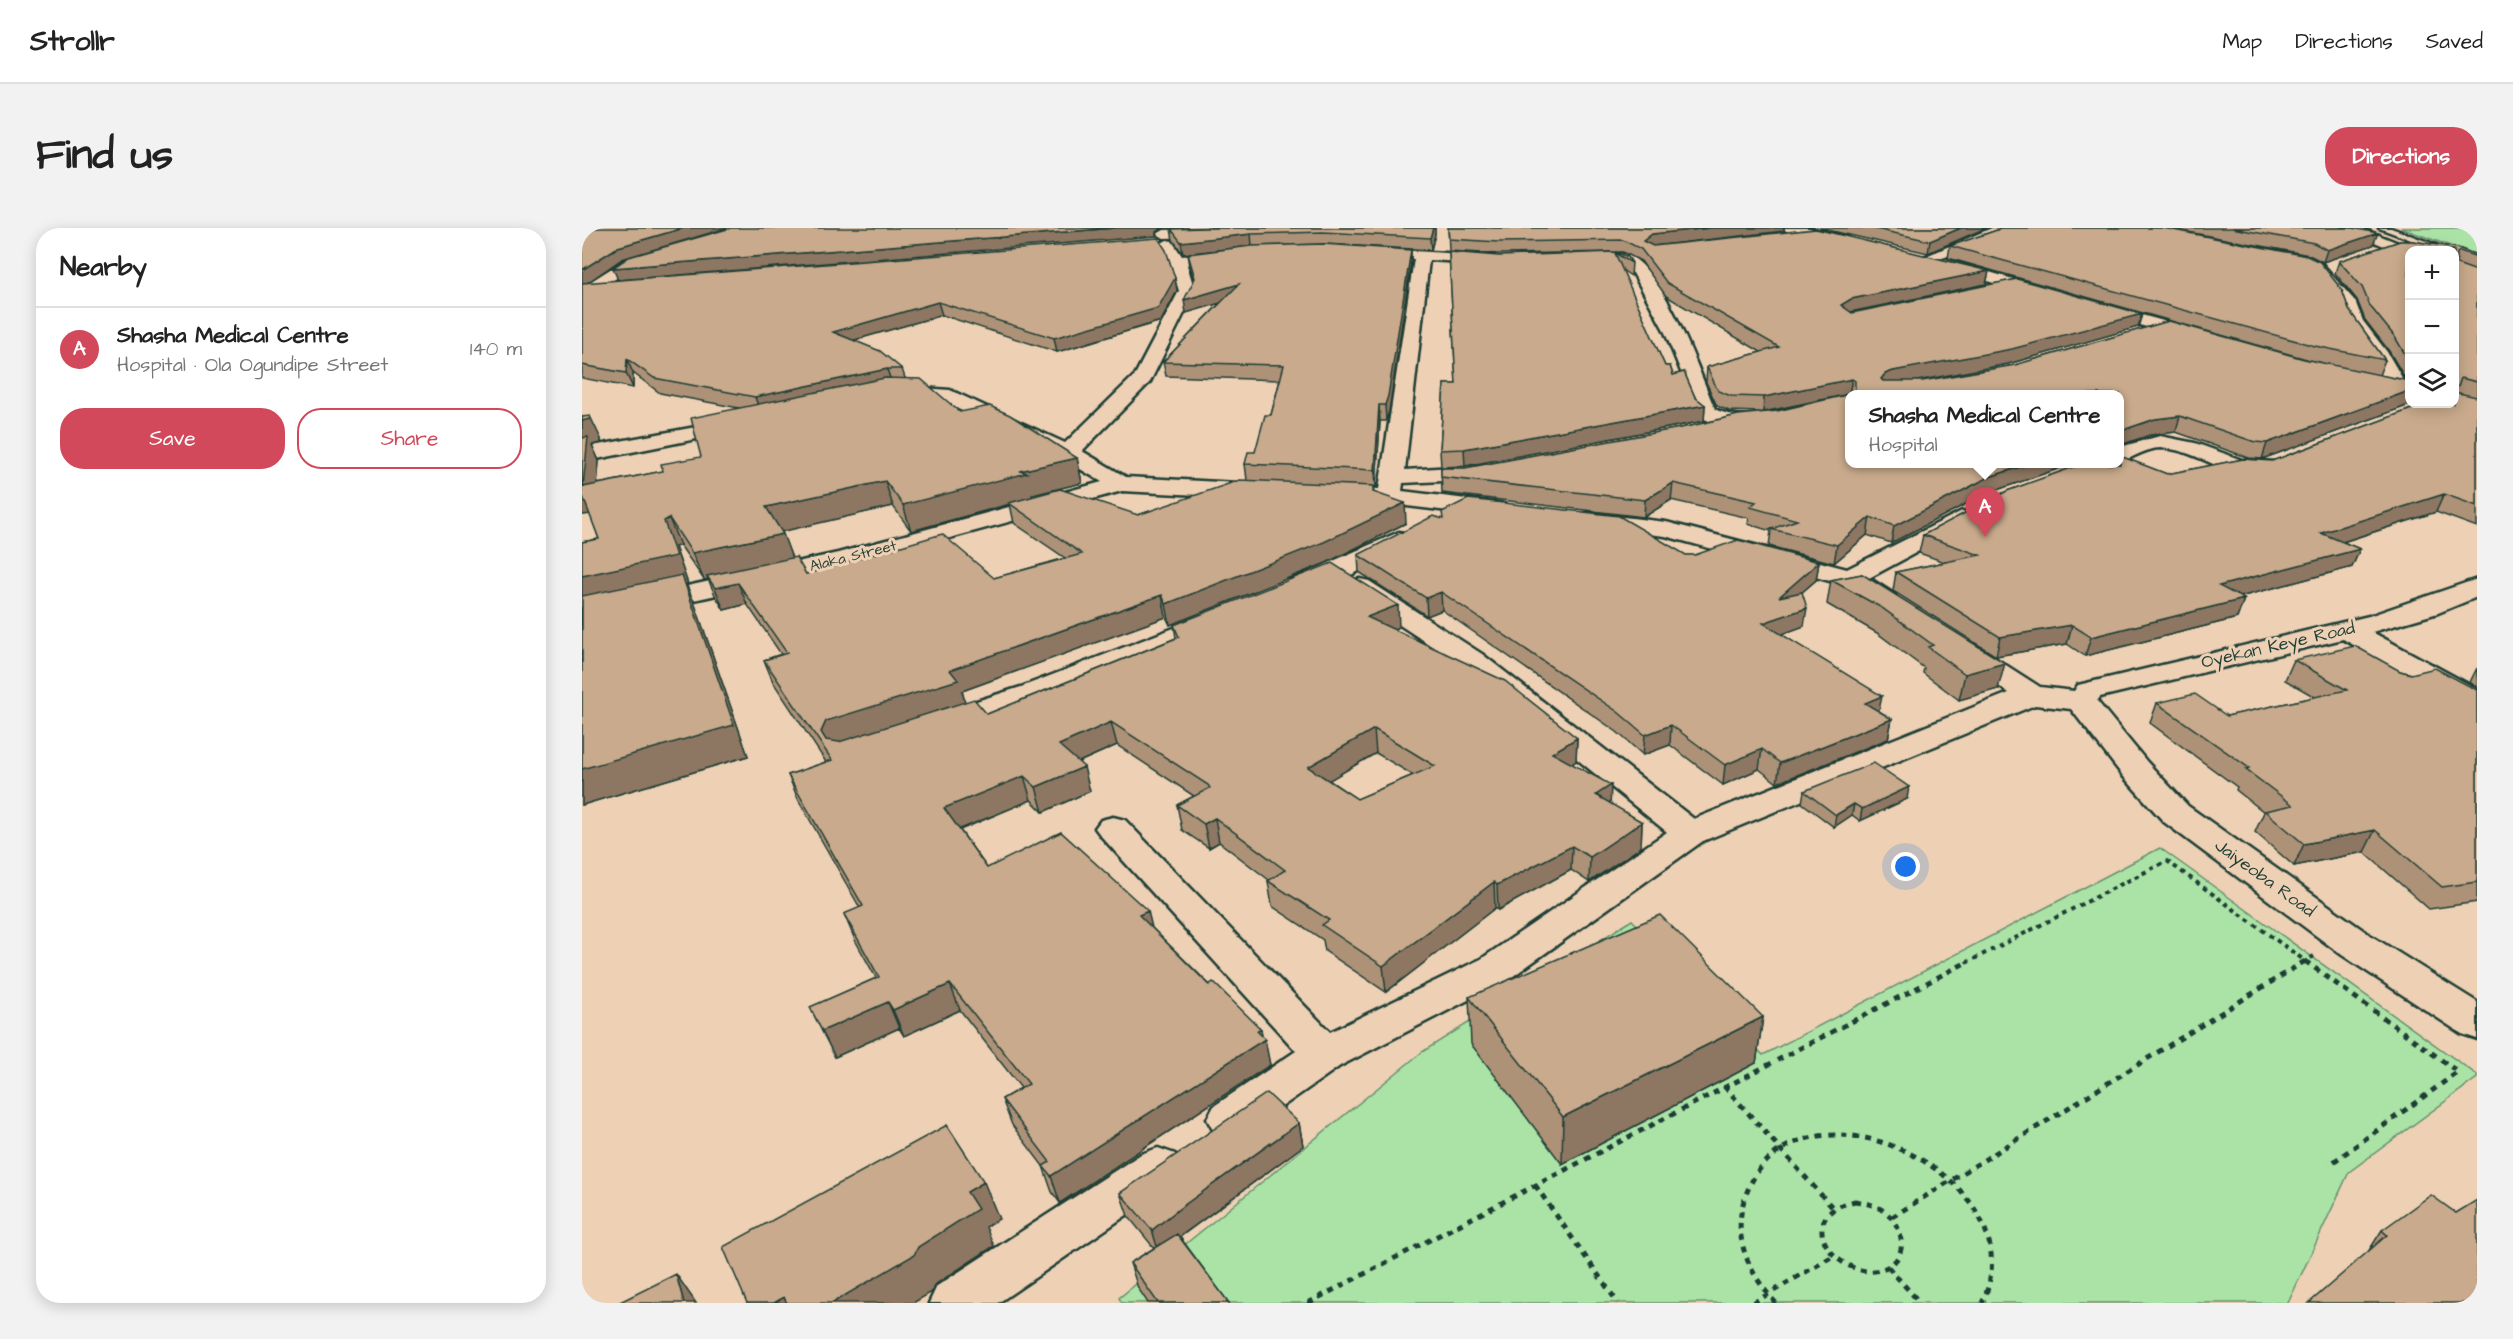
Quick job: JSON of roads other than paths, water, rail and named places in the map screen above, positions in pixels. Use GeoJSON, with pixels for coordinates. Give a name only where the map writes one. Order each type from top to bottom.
{"type":"FeatureCollection","features":[{"type":"Feature","properties":{"kind":"street"},"geometry":{"type":"LineString","coordinates":[[2002,228],[1988,237],[1920,258],[2061,298]]}},
{"type":"Feature","properties":{"kind":"street"},"geometry":{"type":"LineString","coordinates":[[2349,228],[2403,249]]}},
{"type":"Feature","properties":{"kind":"street"},"geometry":{"type":"LineString","coordinates":[[1161,237],[1235,232]]}},
{"type":"Feature","properties":{"kind":"street"},"geometry":{"type":"LineString","coordinates":[[1786,233],[1817,234],[1861,244]]}},
{"type":"Feature","properties":{"kind":"street"},"geometry":{"type":"LineString","coordinates":[[1068,453],[1143,378],[1187,291],[1178,261],[1161,237]]}},
{"type":"Feature","properties":{"kind":"street"},"geometry":{"type":"LineString","coordinates":[[2374,252],[2403,249]]}},
{"type":"Feature","properties":{"kind":"street"},"geometry":{"type":"LineString","coordinates":[[1346,251],[1508,261]]}},
{"type":"Feature","properties":{"kind":"street"},"geometry":{"type":"LineString","coordinates":[[584,292],[628,264],[670,252]]}},
{"type":"Feature","properties":{"kind":"street"},"geometry":{"type":"LineString","coordinates":[[1178,261],[1252,252]]}},
{"type":"Feature","properties":{"kind":"street"},"geometry":{"type":"LineString","coordinates":[[1391,487],[1422,256]]}},
{"type":"Feature","properties":{"kind":"street"},"geometry":{"type":"LineString","coordinates":[[1574,258],[1617,257],[1634,265],[1656,297],[1706,412],[1711,417],[1733,422]]}},
{"type":"Feature","properties":{"kind":"street"},"geometry":{"type":"LineString","coordinates":[[2298,260],[2327,268],[2355,322],[2403,388]]}},
{"type":"Feature","properties":{"kind":"street"},"geometry":{"type":"LineString","coordinates":[[1982,292],[2015,285]]}},
{"type":"Feature","properties":{"kind":"street"},"geometry":{"type":"LineString","coordinates":[[584,292],[624,287]]}},
{"type":"Feature","properties":{"kind":"street"},"geometry":{"type":"LineString","coordinates":[[2084,304],[2219,342]]}},
{"type":"Feature","properties":{"kind":"street"},"geometry":{"type":"LineString","coordinates":[[2132,336],[2165,327]]}},
{"type":"Feature","properties":{"kind":"street"},"geometry":{"type":"LineString","coordinates":[[2374,382],[2403,388]]}},
{"type":"Feature","properties":{"kind":"street"},"geometry":{"type":"LineString","coordinates":[[880,395],[915,391],[943,394],[1068,453],[1121,484],[1275,492]]}},
{"type":"Feature","properties":{"kind":"street"},"geometry":{"type":"LineString","coordinates":[[1700,431],[1733,422],[1752,421],[1845,403]]}},
{"type":"Feature","properties":{"kind":"street"},"geometry":{"type":"LineString","coordinates":[[582,455],[755,422]]}},
{"type":"Feature","properties":{"kind":"street"},"geometry":{"type":"LineString","coordinates":[[2124,454],[2159,442],[2182,446],[2244,468],[2265,468],[2289,458]]}},
{"type":"Feature","properties":{"kind":"street"},"geometry":{"type":"LineString","coordinates":[[1321,494],[1391,487],[1507,467]]}},
{"type":"Feature","properties":{"kind":"street","name":"Alaka Street"},"geometry":{"type":"LineString","coordinates":[[582,617],[842,560],[1121,484]]}},
{"type":"Feature","properties":{"kind":"street"},"geometry":{"type":"LineString","coordinates":[[1391,487],[1464,506],[1523,513]]}},
{"type":"Feature","properties":{"kind":"street"},"geometry":{"type":"LineString","coordinates":[[1271,597],[1336,571],[1464,506]]}},
{"type":"Feature","properties":{"kind":"street"},"geometry":{"type":"LineString","coordinates":[[1850,578],[1983,507]]}},
{"type":"Feature","properties":{"kind":"street"},"geometry":{"type":"LineString","coordinates":[[1571,518],[1666,529],[1850,578],[1909,617]]}},
{"type":"Feature","properties":{"kind":"street"},"geometry":{"type":"LineString","coordinates":[[1336,571],[1472,660],[1690,833]]}},
{"type":"Feature","properties":{"kind":"street","name":"Oyekan Keye Road"},"geometry":{"type":"LineString","coordinates":[[2082,701],[2089,691],[2136,678],[2347,630],[2450,600],[2477,587]]}},
{"type":"Feature","properties":{"kind":"street"},"geometry":{"type":"LineString","coordinates":[[913,732],[1032,693],[1239,610]]}},
{"type":"Feature","properties":{"kind":"street"},"geometry":{"type":"LineString","coordinates":[[2347,630],[2477,701]]}},
{"type":"Feature","properties":{"kind":"street"},"geometry":{"type":"LineString","coordinates":[[1939,635],[2032,695],[2082,701]]}},
{"type":"Feature","properties":{"kind":"street"},"geometry":{"type":"LineString","coordinates":[[955,1303],[1325,1054],[1495,969],[1690,833],[2032,695]]}},
{"type":"Feature","properties":{"kind":"street","name":"Jaiyeoba Road"},"geometry":{"type":"LineString","coordinates":[[2082,701],[2089,714],[2135,770],[2176,814],[2356,945],[2477,1023]]}},
{"type":"Feature","properties":{"kind":"street"},"geometry":{"type":"LineString","coordinates":[[1113,828],[1325,1054]]}},
{"type":"Feature","properties":{"kind":"lane"},"geometry":{"type":"LineString","coordinates":[[2383,228],[2434,246]]}},
{"type":"Feature","properties":{"kind":"place","name":"Shasha Medical Centre"},"geometry":{"type":"Point","coordinates":[1985,537]}}]}
